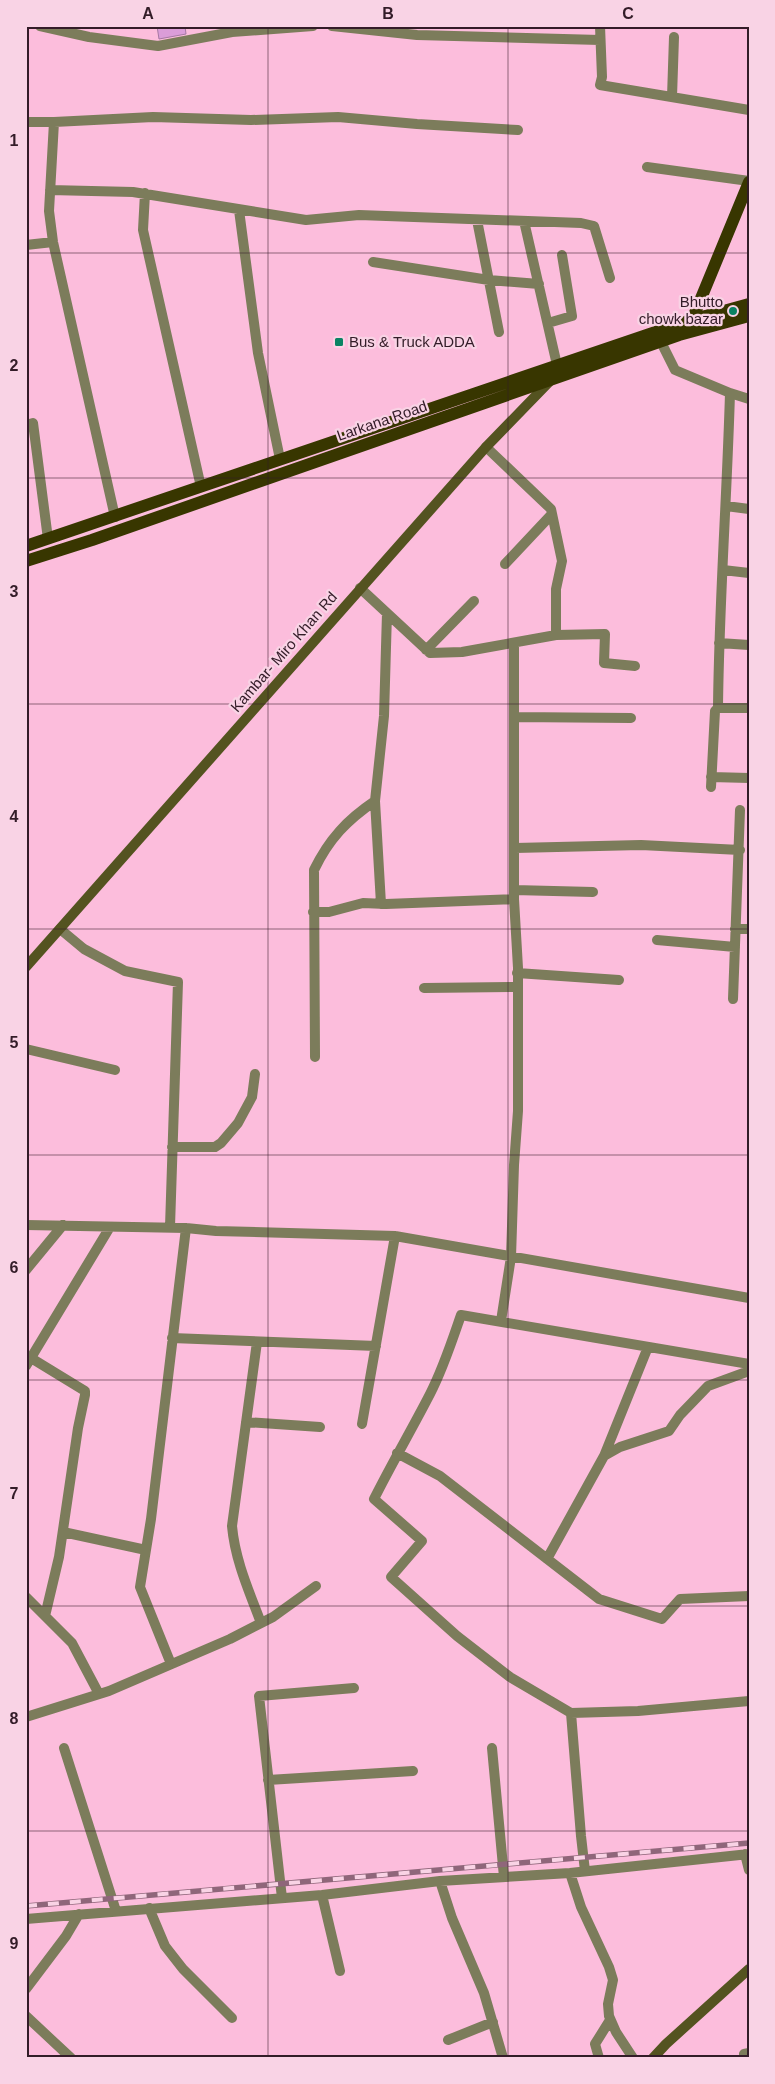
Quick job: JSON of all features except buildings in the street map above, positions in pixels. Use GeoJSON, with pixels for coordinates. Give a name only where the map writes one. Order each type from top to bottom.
{"type":"FeatureCollection","features":[{"type":"Feature","properties":{"kind":"main road"},"geometry":{"type":"LineString","coordinates":[[690,326],[746,195],[749,182]]}},
{"type":"Feature","properties":{"kind":"main road","name":"Larkana Road"},"geometry":{"type":"LineString","coordinates":[[26,561],[92,540],[564,364],[690,326],[749,304]]}},
{"type":"Feature","properties":{"kind":"main road","name":"Larkana Road"},"geometry":{"type":"LineString","coordinates":[[26,546],[280,459],[369,436],[552,380],[662,342],[690,326],[749,316]]}},
{"type":"Feature","properties":{"kind":"main road","name":"Kambar- Miro Khan Rd"},"geometry":{"type":"LineString","coordinates":[[26,967],[360,588],[486,447],[552,380],[564,364]]}},
{"type":"Feature","properties":{"kind":"main road"},"geometry":{"type":"LineString","coordinates":[[654,2058],[666,2044],[749,1969]]}},
{"type":"Feature","properties":{"kind":"street"},"geometry":{"type":"LineString","coordinates":[[40,26],[89,37],[158,46],[232,32],[313,26]]}},
{"type":"Feature","properties":{"kind":"street"},"geometry":{"type":"LineString","coordinates":[[332,26],[417,35],[600,40]]}},
{"type":"Feature","properties":{"kind":"street"},"geometry":{"type":"LineString","coordinates":[[600,26],[602,77],[600,85],[749,110]]}},
{"type":"Feature","properties":{"kind":"street"},"geometry":{"type":"LineString","coordinates":[[672,97],[674,37]]}},
{"type":"Feature","properties":{"kind":"street"},"geometry":{"type":"LineString","coordinates":[[26,122],[153,117],[251,120],[338,117],[518,130]]}},
{"type":"Feature","properties":{"kind":"street"},"geometry":{"type":"LineString","coordinates":[[54,122],[49,211],[53,242],[115,517]]}},
{"type":"Feature","properties":{"kind":"street"},"geometry":{"type":"LineString","coordinates":[[647,167],[749,182]]}},
{"type":"Feature","properties":{"kind":"street"},"geometry":{"type":"LineString","coordinates":[[50,190],[133,192],[306,220],[359,215],[581,223],[594,226],[610,278]]}},
{"type":"Feature","properties":{"kind":"street"},"geometry":{"type":"LineString","coordinates":[[146,194],[143,230],[201,486]]}},
{"type":"Feature","properties":{"kind":"street"},"geometry":{"type":"LineString","coordinates":[[239,210],[258,353],[280,459]]}},
{"type":"Feature","properties":{"kind":"street"},"geometry":{"type":"LineString","coordinates":[[477,220],[498,332]]}},
{"type":"Feature","properties":{"kind":"street"},"geometry":{"type":"LineString","coordinates":[[524,221],[548,323],[564,364]]}},
{"type":"Feature","properties":{"kind":"street"},"geometry":{"type":"LineString","coordinates":[[26,245],[53,242]]}},
{"type":"Feature","properties":{"kind":"street"},"geometry":{"type":"LineString","coordinates":[[548,323],[572,316],[562,255]]}},
{"type":"Feature","properties":{"kind":"street"},"geometry":{"type":"LineString","coordinates":[[372,262],[488,280],[540,284]]}},
{"type":"Feature","properties":{"kind":"street"},"geometry":{"type":"LineString","coordinates":[[662,342],[675,370],[749,399]]}},
{"type":"Feature","properties":{"kind":"street"},"geometry":{"type":"LineString","coordinates":[[730,393],[718,643],[718,708],[715,711],[711,782],[749,778]]}},
{"type":"Feature","properties":{"kind":"street"},"geometry":{"type":"LineString","coordinates":[[26,425],[33,423],[48,539]]}},
{"type":"Feature","properties":{"kind":"street"},"geometry":{"type":"LineString","coordinates":[[486,447],[551,509],[562,561],[556,588],[556,635]]}},
{"type":"Feature","properties":{"kind":"street"},"geometry":{"type":"LineString","coordinates":[[726,506],[749,509]]}},
{"type":"Feature","properties":{"kind":"street"},"geometry":{"type":"LineString","coordinates":[[505,564],[552,514]]}},
{"type":"Feature","properties":{"kind":"street"},"geometry":{"type":"LineString","coordinates":[[723,570],[749,573]]}},
{"type":"Feature","properties":{"kind":"street"},"geometry":{"type":"LineString","coordinates":[[360,588],[430,653],[462,652],[556,635],[605,634],[604,663],[635,666]]}},
{"type":"Feature","properties":{"kind":"street"},"geometry":{"type":"LineString","coordinates":[[426,650],[474,600]]}},
{"type":"Feature","properties":{"kind":"street"},"geometry":{"type":"LineString","coordinates":[[381,904],[375,801],[384,716],[386,613]]}},
{"type":"Feature","properties":{"kind":"street"},"geometry":{"type":"LineString","coordinates":[[501,1322],[511,1257],[518,1111],[518,974],[514,895],[514,642]]}},
{"type":"Feature","properties":{"kind":"street"},"geometry":{"type":"LineString","coordinates":[[718,643],[749,645]]}},
{"type":"Feature","properties":{"kind":"street"},"geometry":{"type":"LineString","coordinates":[[718,708],[749,708]]}},
{"type":"Feature","properties":{"kind":"street"},"geometry":{"type":"LineString","coordinates":[[514,718],[631,718]]}},
{"type":"Feature","properties":{"kind":"street"},"geometry":{"type":"LineString","coordinates":[[315,1057],[314,870],[322,853],[350,818],[375,801]]}},
{"type":"Feature","properties":{"kind":"street"},"geometry":{"type":"LineString","coordinates":[[733,999],[740,850],[744,828],[740,810]]}},
{"type":"Feature","properties":{"kind":"street"},"geometry":{"type":"LineString","coordinates":[[515,848],[641,845],[740,850]]}},
{"type":"Feature","properties":{"kind":"street"},"geometry":{"type":"LineString","coordinates":[[313,912],[329,912],[362,903],[381,904],[593,892]]}},
{"type":"Feature","properties":{"kind":"street"},"geometry":{"type":"LineString","coordinates":[[60,929],[84,949],[125,971],[178,982],[170,1228]]}},
{"type":"Feature","properties":{"kind":"street"},"geometry":{"type":"LineString","coordinates":[[736,929],[749,929]]}},
{"type":"Feature","properties":{"kind":"street"},"geometry":{"type":"LineString","coordinates":[[657,940],[734,947]]}},
{"type":"Feature","properties":{"kind":"street"},"geometry":{"type":"LineString","coordinates":[[518,974],[619,980]]}},
{"type":"Feature","properties":{"kind":"street"},"geometry":{"type":"LineString","coordinates":[[424,988],[517,986]]}},
{"type":"Feature","properties":{"kind":"street"},"geometry":{"type":"LineString","coordinates":[[26,1049],[115,1070]]}},
{"type":"Feature","properties":{"kind":"street"},"geometry":{"type":"LineString","coordinates":[[172,1147],[215,1147],[222,1144],[238,1123],[252,1097],[254,1074]]}},
{"type":"Feature","properties":{"kind":"street"},"geometry":{"type":"LineString","coordinates":[[26,1225],[186,1228],[216,1231],[395,1236],[749,1298]]}},
{"type":"Feature","properties":{"kind":"street"},"geometry":{"type":"LineString","coordinates":[[26,1270],[63,1225]]}},
{"type":"Feature","properties":{"kind":"street"},"geometry":{"type":"LineString","coordinates":[[45,1616],[59,1557],[85,1391],[29,1362],[110,1227]]}},
{"type":"Feature","properties":{"kind":"street"},"geometry":{"type":"LineString","coordinates":[[171,1664],[140,1587],[186,1228]]}},
{"type":"Feature","properties":{"kind":"street"},"geometry":{"type":"LineString","coordinates":[[362,1424],[395,1236]]}},
{"type":"Feature","properties":{"kind":"street"},"geometry":{"type":"LineString","coordinates":[[749,1364],[461,1314],[447,1356],[431,1392],[397,1452],[374,1499],[422,1541],[391,1577],[457,1636],[510,1677],[571,1713],[638,1711],[749,1701]]}},
{"type":"Feature","properties":{"kind":"street"},"geometry":{"type":"LineString","coordinates":[[172,1338],[376,1346]]}},
{"type":"Feature","properties":{"kind":"street"},"geometry":{"type":"LineString","coordinates":[[257,1342],[232,1526],[233,1541],[240,1567],[261,1623]]}},
{"type":"Feature","properties":{"kind":"street"},"geometry":{"type":"LineString","coordinates":[[547,1559],[604,1456],[648,1347]]}},
{"type":"Feature","properties":{"kind":"street"},"geometry":{"type":"LineString","coordinates":[[604,1456],[620,1447],[668,1431],[708,1386],[749,1371]]}},
{"type":"Feature","properties":{"kind":"street"},"geometry":{"type":"LineString","coordinates":[[246,1422],[320,1427]]}},
{"type":"Feature","properties":{"kind":"street"},"geometry":{"type":"LineString","coordinates":[[397,1452],[440,1476],[599,1599],[662,1619],[680,1599],[749,1596]]}},
{"type":"Feature","properties":{"kind":"street"},"geometry":{"type":"LineString","coordinates":[[63,1532],[146,1550]]}},
{"type":"Feature","properties":{"kind":"street"},"geometry":{"type":"LineString","coordinates":[[26,1717],[99,1694],[171,1664],[273,1617],[316,1586]]}},
{"type":"Feature","properties":{"kind":"street"},"geometry":{"type":"LineString","coordinates":[[26,1597],[72,1643],[99,1694]]}},
{"type":"Feature","properties":{"kind":"street"},"geometry":{"type":"LineString","coordinates":[[282,1898],[260,1696],[354,1688]]}},
{"type":"Feature","properties":{"kind":"street"},"geometry":{"type":"LineString","coordinates":[[571,1713],[585,1872]]}},
{"type":"Feature","properties":{"kind":"street"},"geometry":{"type":"LineString","coordinates":[[64,1748],[116,1911]]}},
{"type":"Feature","properties":{"kind":"street"},"geometry":{"type":"LineString","coordinates":[[492,1748],[504,1877]]}},
{"type":"Feature","properties":{"kind":"street"},"geometry":{"type":"LineString","coordinates":[[268,1780],[413,1771]]}},
{"type":"Feature","properties":{"kind":"street"},"geometry":{"type":"LineString","coordinates":[[26,1919],[322,1895],[440,1881],[585,1872],[747,1854],[749,1870]]}},
{"type":"Feature","properties":{"kind":"street"},"geometry":{"type":"LineString","coordinates":[[570,1873],[581,1907],[609,1967],[613,1980],[608,2004],[610,2020],[633,2058]]}},
{"type":"Feature","properties":{"kind":"street"},"geometry":{"type":"LineString","coordinates":[[440,1881],[452,1918],[484,1993],[503,2058]]}},
{"type":"Feature","properties":{"kind":"street"},"geometry":{"type":"LineString","coordinates":[[322,1895],[340,1971]]}},
{"type":"Feature","properties":{"kind":"street"},"geometry":{"type":"LineString","coordinates":[[149,1908],[165,1946],[183,1969],[232,2018]]}},
{"type":"Feature","properties":{"kind":"street"},"geometry":{"type":"LineString","coordinates":[[26,1989],[66,1936],[79,1914]]}},
{"type":"Feature","properties":{"kind":"street"},"geometry":{"type":"LineString","coordinates":[[26,2016],[71,2058]]}},
{"type":"Feature","properties":{"kind":"street"},"geometry":{"type":"LineString","coordinates":[[599,2058],[595,2044],[610,2020]]}},
{"type":"Feature","properties":{"kind":"street"},"geometry":{"type":"LineString","coordinates":[[448,2040],[493,2022]]}},
{"type":"Feature","properties":{"kind":"railway"},"geometry":{"type":"LineString","coordinates":[[26,1906],[749,1843]]}},
{"type":"Feature","properties":{"kind":"place","name":"Bhutto chowk bazar"},"geometry":{"type":"Point","coordinates":[733,311]}},
{"type":"Feature","properties":{"kind":"place","name":"Bus & Truck ADDA"},"geometry":{"type":"Point","coordinates":[339,342]}}]}
